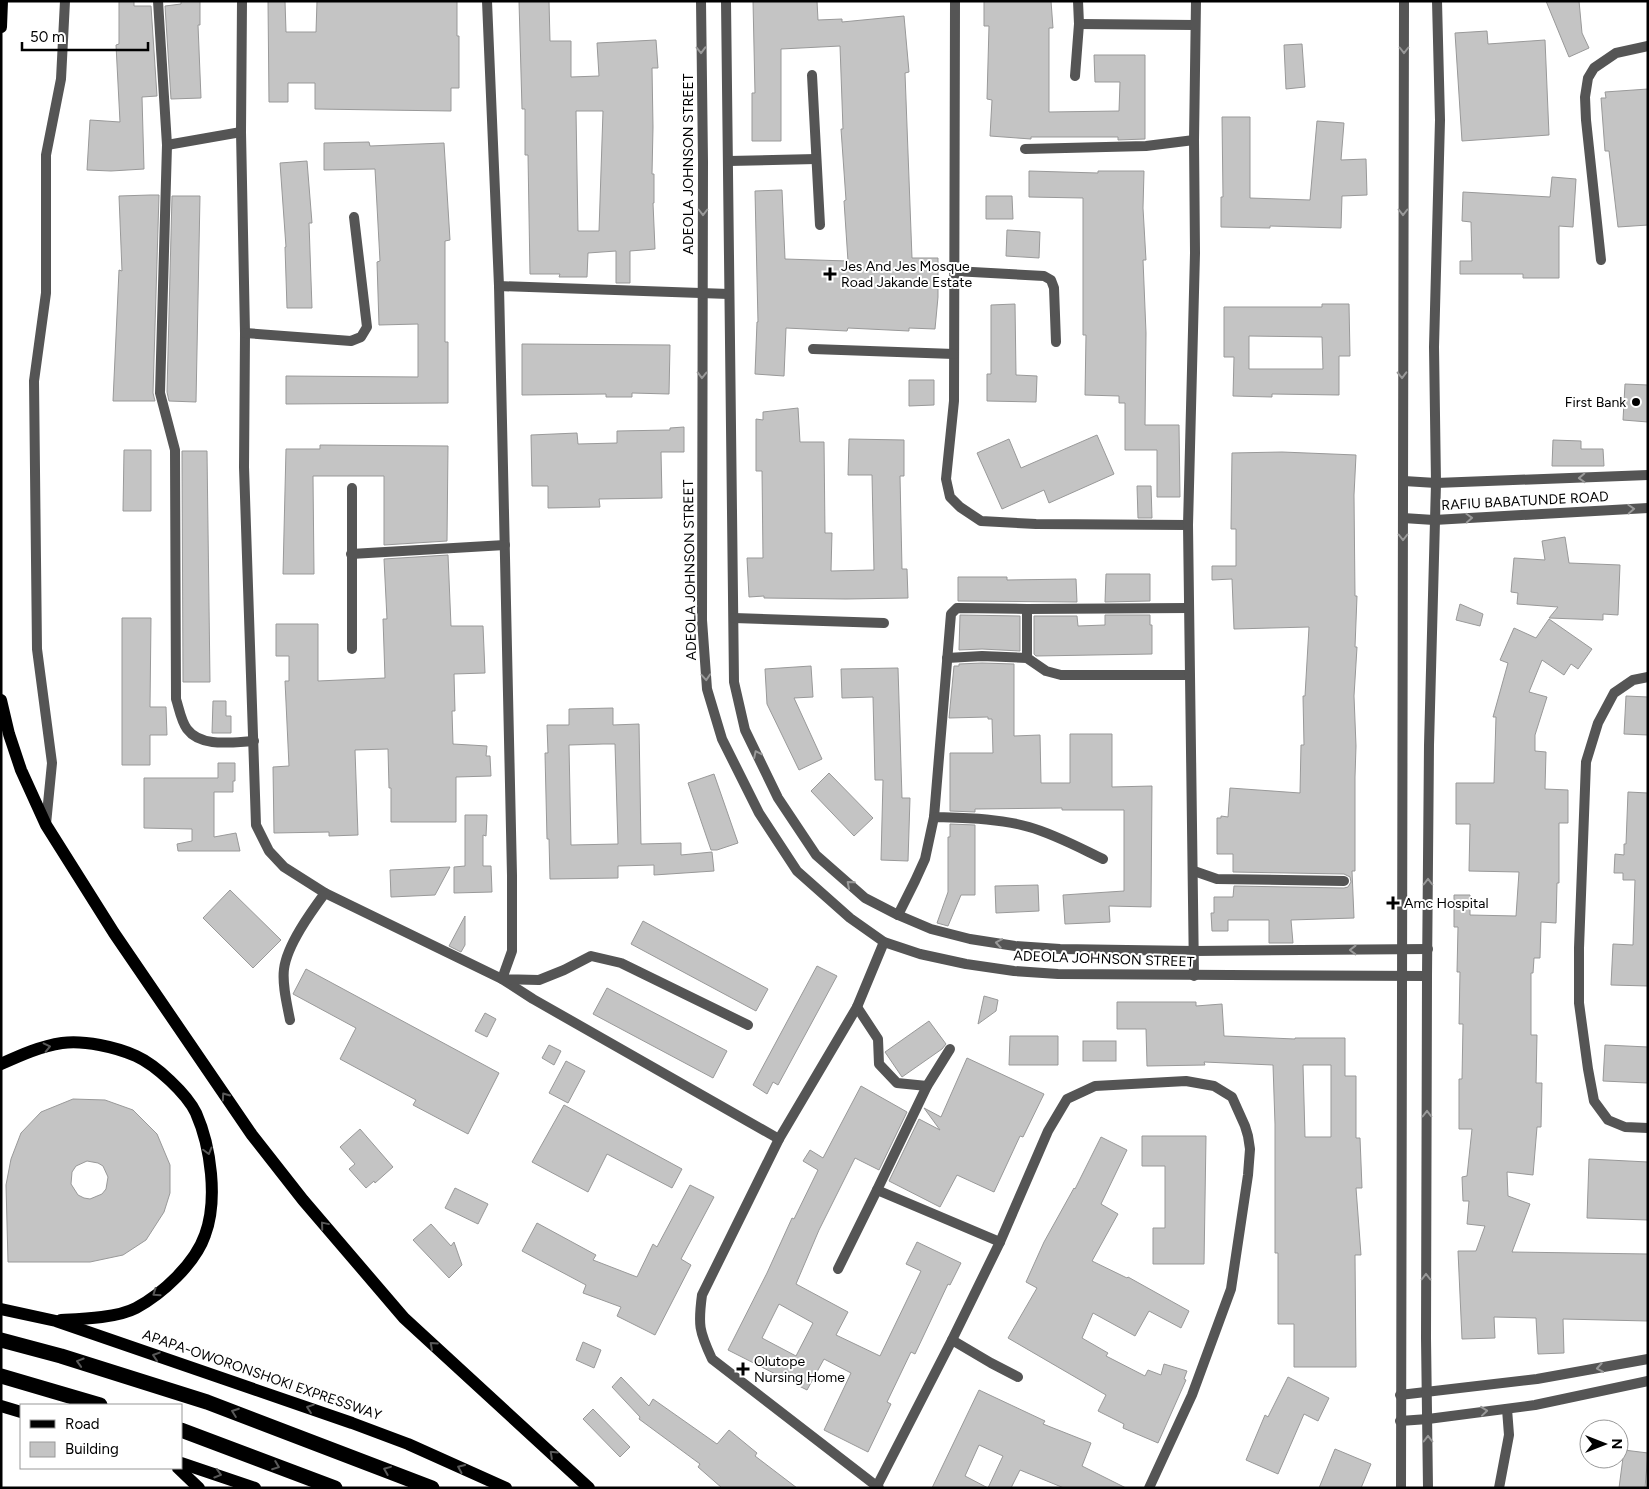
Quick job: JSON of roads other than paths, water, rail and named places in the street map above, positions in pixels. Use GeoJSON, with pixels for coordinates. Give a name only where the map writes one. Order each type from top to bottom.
{"type":"FeatureCollection","features":[{"type":"Feature","properties":{"kind":"highway"},"geometry":{"type":"LineString","coordinates":[[1,1340],[61,1356],[207,1402],[432,1488]]}},
{"type":"Feature","properties":{"kind":"highway"},"geometry":{"type":"LineString","coordinates":[[1,1376],[97,1404]]}},
{"type":"Feature","properties":{"kind":"highway"},"geometry":{"type":"LineString","coordinates":[[182,1430],[335,1488]]}},
{"type":"Feature","properties":{"kind":"main road"},"geometry":{"type":"LineString","coordinates":[[1,27],[2,1]]}},
{"type":"Feature","properties":{"kind":"main road"},"geometry":{"type":"LineString","coordinates":[[1,700],[9,734],[21,770],[46,825],[136,966],[252,1135],[304,1200],[404,1318],[589,1488]]}},
{"type":"Feature","properties":{"kind":"main road"},"geometry":{"type":"LineString","coordinates":[[1,1064],[28,1051],[63,1043],[101,1045],[137,1056],[173,1082],[195,1112],[210,1156],[212,1198],[205,1235],[191,1261],[167,1286],[135,1309],[101,1318],[56,1321]]}},
{"type":"Feature","properties":{"kind":"main road","name":"APAPA-OWORONSHOKI EXPRESSWAY"},"geometry":{"type":"LineString","coordinates":[[1,1309],[56,1321],[352,1422],[408,1444],[506,1488]]}},
{"type":"Feature","properties":{"kind":"main road"},"geometry":{"type":"LineString","coordinates":[[1,1406],[20,1412]]}},
{"type":"Feature","properties":{"kind":"main road"},"geometry":{"type":"LineString","coordinates":[[182,1462],[255,1488]]}},
{"type":"Feature","properties":{"kind":"main road"},"geometry":{"type":"LineString","coordinates":[[179,1469],[199,1488]]}},
{"type":"Feature","properties":{"kind":"street"},"geometry":{"type":"LineString","coordinates":[[46,825],[52,763],[37,649],[34,380],[46,293],[46,155],[61,78],[65,1]]}},
{"type":"Feature","properties":{"kind":"street"},"geometry":{"type":"LineString","coordinates":[[158,1],[167,145],[160,393],[175,450],[176,699],[186,728],[200,740],[226,742],[254,741]]}},
{"type":"Feature","properties":{"kind":"street"},"geometry":{"type":"LineString","coordinates":[[242,1],[240,132],[245,334],[244,467],[256,825],[269,851],[284,867],[325,893],[502,979],[533,999],[779,1140]]}},
{"type":"Feature","properties":{"kind":"street"},"geometry":{"type":"LineString","coordinates":[[487,1],[499,286],[512,951],[502,979]]}},
{"type":"Feature","properties":{"kind":"street","name":"ADEOLA JOHNSON STREET"},"geometry":{"type":"LineString","coordinates":[[700,1],[703,162],[702,620],[707,689],[722,739],[759,813],[797,871],[850,918],[884,942],[920,954],[966,964],[1014,972],[1058,974],[1427,976]]}},
{"type":"Feature","properties":{"kind":"street","name":"ADEOLA JOHNSON STREET"},"geometry":{"type":"LineString","coordinates":[[726,1],[734,682],[745,730],[778,798],[816,855],[865,898],[898,915],[931,929],[970,939],[1015,946],[1060,949],[1194,951],[1428,949]]}},
{"type":"Feature","properties":{"kind":"street"},"geometry":{"type":"LineString","coordinates":[[955,1],[954,401],[946,479],[950,497],[960,507],[981,521],[1007,524],[1188,525]]}},
{"type":"Feature","properties":{"kind":"street"},"geometry":{"type":"LineString","coordinates":[[1075,76],[1080,24],[1078,1]]}},
{"type":"Feature","properties":{"kind":"street"},"geometry":{"type":"LineString","coordinates":[[1194,976],[1188,525],[1194,253],[1196,1]]}},
{"type":"Feature","properties":{"kind":"street"},"geometry":{"type":"LineString","coordinates":[[1401,1488],[1404,1]]}},
{"type":"Feature","properties":{"kind":"street"},"geometry":{"type":"LineString","coordinates":[[1428,1488],[1426,1338],[1427,976],[1429,745],[1436,483],[1434,347],[1440,120],[1438,1]]}},
{"type":"Feature","properties":{"kind":"street"},"geometry":{"type":"LineString","coordinates":[[1080,24],[1195,25]]}},
{"type":"Feature","properties":{"kind":"street"},"geometry":{"type":"LineString","coordinates":[[1601,260],[1586,120],[1585,97],[1588,78],[1594,68],[1616,53],[1648,46]]}},
{"type":"Feature","properties":{"kind":"street"},"geometry":{"type":"LineString","coordinates":[[812,76],[820,225]]}},
{"type":"Feature","properties":{"kind":"street"},"geometry":{"type":"LineString","coordinates":[[167,145],[240,132]]}},
{"type":"Feature","properties":{"kind":"street"},"geometry":{"type":"LineString","coordinates":[[1025,149],[1146,146],[1194,140]]}},
{"type":"Feature","properties":{"kind":"street"},"geometry":{"type":"LineString","coordinates":[[729,161],[816,159]]}},
{"type":"Feature","properties":{"kind":"street"},"geometry":{"type":"LineString","coordinates":[[245,334],[350,341],[361,337],[367,327],[354,217]]}},
{"type":"Feature","properties":{"kind":"street"},"geometry":{"type":"LineString","coordinates":[[954,271],[1044,276],[1051,280],[1054,288],[1056,342]]}},
{"type":"Feature","properties":{"kind":"street"},"geometry":{"type":"LineString","coordinates":[[499,286],[729,294]]}},
{"type":"Feature","properties":{"kind":"street"},"geometry":{"type":"LineString","coordinates":[[813,349],[954,354]]}},
{"type":"Feature","properties":{"kind":"street","name":"RAFIU BABATUNDE ROAD"},"geometry":{"type":"LineString","coordinates":[[1404,481],[1436,483],[1648,475]]}},
{"type":"Feature","properties":{"kind":"street"},"geometry":{"type":"LineString","coordinates":[[352,488],[352,649]]}},
{"type":"Feature","properties":{"kind":"street","name":"RAFIU BABATUNDE ROAD"},"geometry":{"type":"LineString","coordinates":[[1403,518],[1434,520],[1648,508]]}},
{"type":"Feature","properties":{"kind":"street"},"geometry":{"type":"LineString","coordinates":[[351,554],[505,545]]}},
{"type":"Feature","properties":{"kind":"street"},"geometry":{"type":"LineString","coordinates":[[898,915],[925,859],[934,816],[950,614],[957,608],[1189,608]]}},
{"type":"Feature","properties":{"kind":"street"},"geometry":{"type":"LineString","coordinates":[[1026,658],[1027,609]]}},
{"type":"Feature","properties":{"kind":"street"},"geometry":{"type":"LineString","coordinates":[[734,618],[884,623]]}},
{"type":"Feature","properties":{"kind":"street"},"geometry":{"type":"LineString","coordinates":[[947,658],[982,656],[1026,658],[1046,671],[1061,675],[1189,675]]}},
{"type":"Feature","properties":{"kind":"street"},"geometry":{"type":"LineString","coordinates":[[1648,677],[1634,680],[1614,693],[1598,723],[1586,762],[1579,948],[1579,1003],[1594,1101],[1608,1120],[1625,1127],[1648,1128]]}},
{"type":"Feature","properties":{"kind":"street"},"geometry":{"type":"LineString","coordinates":[[934,816],[996,820],[1028,827],[1060,838],[1103,859]]}},
{"type":"Feature","properties":{"kind":"street"},"geometry":{"type":"LineString","coordinates":[[1194,871],[1216,879],[1344,881]]}},
{"type":"Feature","properties":{"kind":"street"},"geometry":{"type":"LineString","coordinates":[[290,1020],[285,991],[284,968],[305,920],[325,893]]}},
{"type":"Feature","properties":{"kind":"street"},"geometry":{"type":"LineString","coordinates":[[884,942],[857,1007],[779,1140],[702,1295],[699,1319],[702,1338],[712,1359],[878,1487],[1000,1242],[1048,1131],[1067,1099],[1095,1086],[1186,1081],[1214,1086],[1232,1097],[1246,1126],[1250,1150],[1231,1288],[1192,1395],[1149,1488]]}},
{"type":"Feature","properties":{"kind":"street"},"geometry":{"type":"LineString","coordinates":[[502,979],[539,980],[591,956],[621,962],[748,1025]]}},
{"type":"Feature","properties":{"kind":"street"},"geometry":{"type":"LineString","coordinates":[[857,1007],[878,1040],[879,1064],[897,1083],[926,1086]]}},
{"type":"Feature","properties":{"kind":"street"},"geometry":{"type":"LineString","coordinates":[[838,1269],[926,1086],[950,1049]]}},
{"type":"Feature","properties":{"kind":"street"},"geometry":{"type":"LineString","coordinates":[[877,1190],[1000,1242]]}},
{"type":"Feature","properties":{"kind":"street"},"geometry":{"type":"LineString","coordinates":[[952,1340],[991,1363],[1018,1376]]}},
{"type":"Feature","properties":{"kind":"street"},"geometry":{"type":"LineString","coordinates":[[1400,1395],[1537,1379],[1648,1359]]}},
{"type":"Feature","properties":{"kind":"street"},"geometry":{"type":"LineString","coordinates":[[1400,1421],[1535,1405],[1648,1381]]}},
{"type":"Feature","properties":{"kind":"street"},"geometry":{"type":"LineString","coordinates":[[1499,1488],[1509,1435],[1507,1409]]}},
{"type":"Feature","properties":{"kind":"place","name":"Jes And Jes Mosque Road Jakande Estate"},"geometry":{"type":"Point","coordinates":[830,274]}},
{"type":"Feature","properties":{"kind":"place","name":"First Bank"},"geometry":{"type":"Point","coordinates":[1636,402]}},
{"type":"Feature","properties":{"kind":"place","name":"Amc Hospital"},"geometry":{"type":"Point","coordinates":[1393,903]}},
{"type":"Feature","properties":{"kind":"place","name":"Olutope Nursing Home"},"geometry":{"type":"Point","coordinates":[743,1369]}}]}
